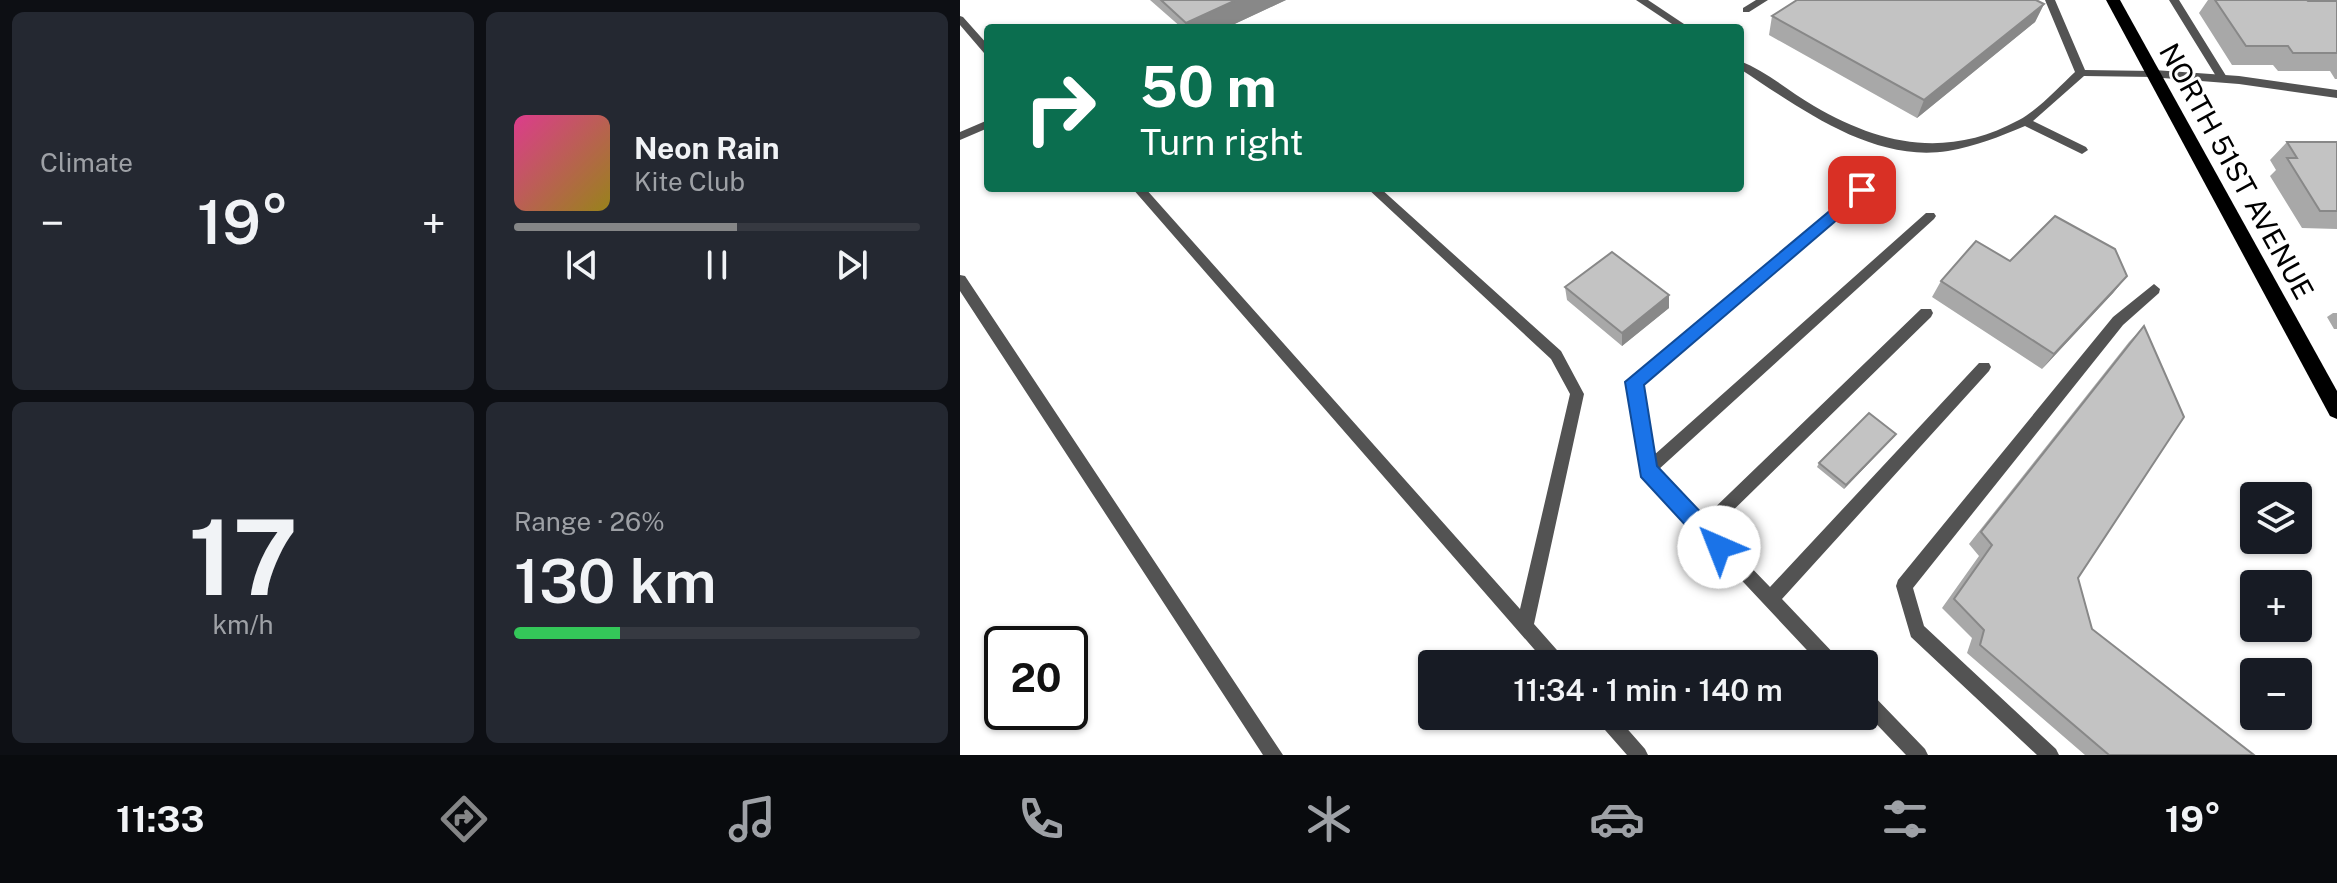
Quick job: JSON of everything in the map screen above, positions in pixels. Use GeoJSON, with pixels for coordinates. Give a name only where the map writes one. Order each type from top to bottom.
{"type":"FeatureCollection","features":[{"type":"Feature","properties":{"kind":"main road","name":"NORTH 51ST AVENUE"},"geometry":{"type":"LineString","coordinates":[[2113,0],[2331,387],[2337,410]]}},
{"type":"Feature","properties":{"kind":"street"},"geometry":{"type":"LineString","coordinates":[[2154,74],[2223,79],[2337,94]]}},
{"type":"Feature","properties":{"kind":"lane"},"geometry":{"type":"LineString","coordinates":[[1641,0],[1679,24]]}},
{"type":"Feature","properties":{"kind":"lane"},"geometry":{"type":"LineString","coordinates":[[1746,10],[1763,0]]}},
{"type":"Feature","properties":{"kind":"lane"},"geometry":{"type":"LineString","coordinates":[[2050,0],[2081,73]]}},
{"type":"Feature","properties":{"kind":"lane"},"geometry":{"type":"LineString","coordinates":[[2174,0],[2223,79]]}},
{"type":"Feature","properties":{"kind":"lane"},"geometry":{"type":"LineString","coordinates":[[960,19],[984,46]]}},
{"type":"Feature","properties":{"kind":"lane"},"geometry":{"type":"LineString","coordinates":[[1744,66],[1869,139],[1929,151],[1990,140],[2025,122],[2081,73],[2154,74]]}},
{"type":"Feature","properties":{"kind":"lane"},"geometry":{"type":"LineString","coordinates":[[2025,122],[2082,150]]}},
{"type":"Feature","properties":{"kind":"lane"},"geometry":{"type":"LineString","coordinates":[[960,136],[984,126]]}},
{"type":"Feature","properties":{"kind":"lane"},"geometry":{"type":"LineString","coordinates":[[1818,650],[1648,470],[1635,382],[1862,190]]}},
{"type":"Feature","properties":{"kind":"lane"},"geometry":{"type":"LineString","coordinates":[[1142,192],[1546,650]]}},
{"type":"Feature","properties":{"kind":"lane"},"geometry":{"type":"LineString","coordinates":[[1377,192],[1556,355],[1577,394],[1525,626]]}},
{"type":"Feature","properties":{"kind":"lane"},"geometry":{"type":"LineString","coordinates":[[1648,470],[1930,216]]}},
{"type":"Feature","properties":{"kind":"lane"},"geometry":{"type":"LineString","coordinates":[[960,280],[1274,755]]}},
{"type":"Feature","properties":{"kind":"lane"},"geometry":{"type":"LineString","coordinates":[[2050,755],[1917,631],[1904,586],[2118,321],[2154,289]]}},
{"type":"Feature","properties":{"kind":"lane"},"geometry":{"type":"LineString","coordinates":[[1702,530],[1926,313]]}},
{"type":"Feature","properties":{"kind":"lane"},"geometry":{"type":"LineString","coordinates":[[1770,600],[1984,367]]}},
{"type":"Feature","properties":{"kind":"lane"},"geometry":{"type":"LineString","coordinates":[[1878,713],[1919,755]]}},
{"type":"Feature","properties":{"kind":"lane"},"geometry":{"type":"LineString","coordinates":[[1617,730],[1639,755]]}},
{"type":"Feature","properties":{"kind":"building"},"geometry":{"type":"Polygon","coordinates":[[[1161,0],[1236,0],[1186,23],[1161,0]]]}},
{"type":"Feature","properties":{"kind":"building"},"geometry":{"type":"Polygon","coordinates":[[[1797,0],[2036,0],[2044,4],[1924,100],[1772,16],[1797,0]]]}},
{"type":"Feature","properties":{"kind":"building"},"geometry":{"type":"Polygon","coordinates":[[[2215,0],[2337,1],[2337,53],[2293,53],[2288,46],[2246,46],[2215,0]]]}},
{"type":"Feature","properties":{"kind":"building"},"geometry":{"type":"Polygon","coordinates":[[[2287,142],[2337,142],[2337,211],[2320,211],[2287,158],[2297,158],[2287,142]]]}},
{"type":"Feature","properties":{"kind":"building"},"geometry":{"type":"Polygon","coordinates":[[[2055,216],[2115,249],[2127,276],[2054,354],[1941,281],[1976,241],[2010,261],[2055,216]]]}},
{"type":"Feature","properties":{"kind":"building"},"geometry":{"type":"Polygon","coordinates":[[[1612,252],[1669,295],[1622,333],[1565,287],[1612,252]]]}},
{"type":"Feature","properties":{"kind":"building"},"geometry":{"type":"Polygon","coordinates":[[[2144,326],[2184,417],[2078,578],[2092,629],[2254,755],[2109,755],[1980,645],[1984,630],[1954,599],[1992,545],[1981,532],[2144,326]]]}},
{"type":"Feature","properties":{"kind":"building"},"geometry":{"type":"Polygon","coordinates":[[[1869,413],[1896,434],[1846,485],[1819,463],[1869,413]]]}},
{"type":"Feature","properties":{"kind":"route"},"geometry":{"type":"LineString","coordinates":[[1719,547],[1648,470],[1635,382],[1862,190]]}}]}
